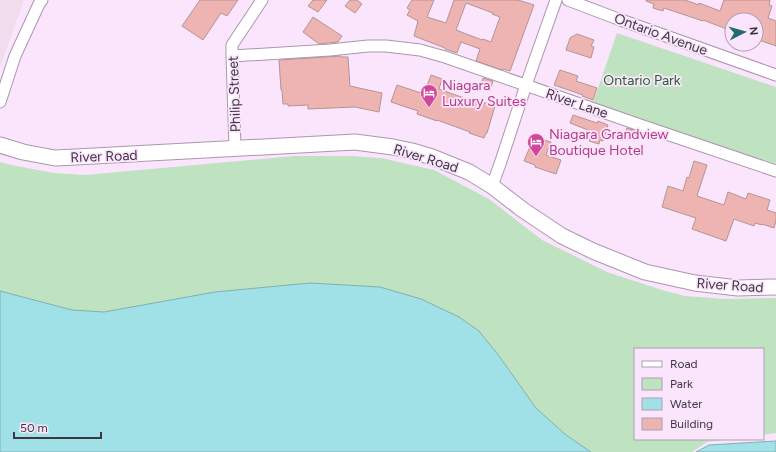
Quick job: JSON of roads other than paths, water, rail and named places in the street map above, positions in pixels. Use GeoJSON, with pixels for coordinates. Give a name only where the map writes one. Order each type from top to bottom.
{"type":"FeatureCollection","features":[{"type":"Feature","properties":{"kind":"main road","name":"River Road"},"geometry":{"type":"LineString","coordinates":[[0,146],[55,158],[355,142],[393,147],[412,151],[469,172],[492,186],[562,236],[593,251],[645,272],[702,284],[738,288],[776,287]]}},
{"type":"Feature","properties":{"kind":"street","name":"Philip Street"},"geometry":{"type":"LineString","coordinates":[[235,149],[232,45],[262,0]]}},
{"type":"Feature","properties":{"kind":"street"},"geometry":{"type":"LineString","coordinates":[[492,186],[556,0]]}},
{"type":"Feature","properties":{"kind":"street","name":"Ontario Avenue"},"geometry":{"type":"LineString","coordinates":[[568,0],[776,75]]}},
{"type":"Feature","properties":{"kind":"street"},"geometry":{"type":"LineString","coordinates":[[0,102],[15,56],[38,1]]}},
{"type":"Feature","properties":{"kind":"street","name":"River Lane"},"geometry":{"type":"LineString","coordinates":[[232,56],[330,50],[368,46],[386,46],[420,50],[445,56],[776,171]]}},
{"type":"Feature","properties":{"kind":"water"},"geometry":{"type":"Polygon","coordinates":[[[310,283],[380,287],[421,299],[459,317],[479,331],[499,356],[536,408],[566,435],[591,452],[0,452],[0,291],[72,310],[104,312],[215,292],[310,283]]]}},
{"type":"Feature","properties":{"kind":"water"},"geometry":{"type":"Polygon","coordinates":[[[776,441],[776,452],[696,452],[709,445],[776,441]]]}},
{"type":"Feature","properties":{"kind":"place","name":"Niagara Luxury Suites"},"geometry":{"type":"Point","coordinates":[429,108]}},
{"type":"Feature","properties":{"kind":"place","name":"Niagara Grandview Boutique Hotel"},"geometry":{"type":"Point","coordinates":[536,157]}},
{"type":"Feature","properties":{"kind":"park label","name":"Ontario Park"},"geometry":{"type":"Point","coordinates":[642,80]}}]}
